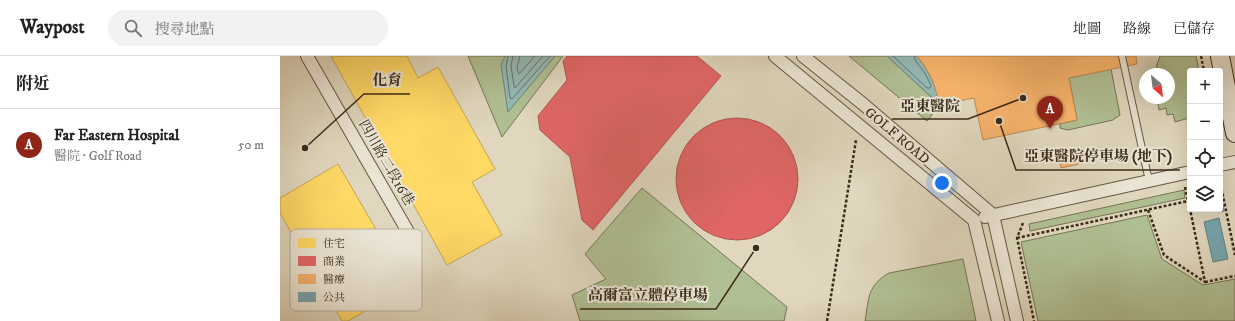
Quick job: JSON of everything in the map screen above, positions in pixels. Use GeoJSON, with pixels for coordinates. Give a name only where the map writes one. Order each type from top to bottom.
{"type":"FeatureCollection","features":[{"type":"Feature","properties":{"kind":"street","name":"四川路二段16巷"},"geometry":{"type":"LineString","coordinates":[[306,56],[406,229]]}},
{"type":"Feature","properties":{"kind":"street","name":"GOLF ROAD"},"geometry":{"type":"LineString","coordinates":[[775,56],[974,220]]}},
{"type":"Feature","properties":{"kind":"street","name":"GOLF ROAD"},"geometry":{"type":"LineString","coordinates":[[803,56],[863,104],[993,215]]}},
{"type":"Feature","properties":{"kind":"street"},"geometry":{"type":"LineString","coordinates":[[1220,56],[1235,134]]}},
{"type":"Feature","properties":{"kind":"street"},"geometry":{"type":"LineString","coordinates":[[1223,165],[1235,162]]}},
{"type":"Feature","properties":{"kind":"street"},"geometry":{"type":"LineString","coordinates":[[998,321],[974,220],[1187,173]]}},
{"type":"Feature","properties":{"kind":"street"},"geometry":{"type":"LineString","coordinates":[[993,215],[1017,321]]}},
{"type":"Feature","properties":{"kind":"lane"},"geometry":{"type":"LineString","coordinates":[[1122,56],[1149,181]]}},
{"type":"Feature","properties":{"kind":"path"},"geometry":{"type":"LineString","coordinates":[[1201,56],[1203,68]]}},
{"type":"Feature","properties":{"kind":"path"},"geometry":{"type":"LineString","coordinates":[[827,321],[859,124]]}},
{"type":"Feature","properties":{"kind":"path"},"geometry":{"type":"LineString","coordinates":[[1186,187],[1187,194]]}},
{"type":"Feature","properties":{"kind":"path"},"geometry":{"type":"LineString","coordinates":[[1223,196],[1235,255]]}},
{"type":"Feature","properties":{"kind":"path"},"geometry":{"type":"LineString","coordinates":[[1017,238],[1187,202]]}},
{"type":"Feature","properties":{"kind":"path"},"geometry":{"type":"LineString","coordinates":[[1148,210],[1164,255],[1206,282],[1235,276]]}},
{"type":"Feature","properties":{"kind":"path"},"geometry":{"type":"LineString","coordinates":[[1191,212],[1206,282]]}},
{"type":"Feature","properties":{"kind":"path"},"geometry":{"type":"LineString","coordinates":[[1024,220],[1017,238],[1034,321]]}},
{"type":"Feature","properties":{"kind":"green space"},"geometry":{"type":"Polygon","coordinates":[[[468,56],[563,56],[502,137],[468,56]]]}},
{"type":"Feature","properties":{"kind":"green space"},"geometry":{"type":"Polygon","coordinates":[[[849,56],[887,56],[940,105],[927,121],[849,56]]]}},
{"type":"Feature","properties":{"kind":"green space"},"geometry":{"type":"Polygon","coordinates":[[[1160,56],[1196,56],[1198,68],[1187,68],[1187,119],[1175,122],[1173,114],[1167,115],[1166,108],[1159,110],[1158,104],[1175,104],[1175,68],[1156,68],[1160,56]]]}},
{"type":"Feature","properties":{"kind":"green space"},"geometry":{"type":"Polygon","coordinates":[[[1111,69],[1120,115],[1113,120],[1068,130],[1060,128],[1060,124],[1077,120],[1069,78],[1111,69]]]}},
{"type":"Feature","properties":{"kind":"green space"},"geometry":{"type":"Polygon","coordinates":[[[642,188],[787,307],[784,321],[580,321],[572,295],[606,279],[585,254],[642,188]]]}},
{"type":"Feature","properties":{"kind":"green space"},"geometry":{"type":"Polygon","coordinates":[[[1184,190],[1185,198],[1030,231],[1029,224],[1184,190]]]}},
{"type":"Feature","properties":{"kind":"green space"},"geometry":{"type":"Polygon","coordinates":[[[1147,215],[1162,259],[1203,285],[1235,279],[1235,321],[1038,321],[1021,242],[1147,215]]]}},
{"type":"Feature","properties":{"kind":"green space"},"geometry":{"type":"Polygon","coordinates":[[[963,259],[976,321],[865,321],[870,293],[877,283],[889,273],[963,259]]]}},
{"type":"Feature","properties":{"kind":"water"},"geometry":{"type":"Polygon","coordinates":[[[505,56],[555,56],[508,112],[501,65],[505,56]]]}},
{"type":"Feature","properties":{"kind":"water"},"geometry":{"type":"Polygon","coordinates":[[[887,56],[917,56],[932,79],[940,105],[887,56]]]}},
{"type":"Feature","properties":{"kind":"building: 住宅"},"geometry":{"type":"Polygon","coordinates":[[[331,56],[407,56],[418,78],[438,67],[495,169],[472,182],[502,235],[447,265],[331,56]]]}},
{"type":"Feature","properties":{"kind":"building: 住宅"},"geometry":{"type":"Polygon","coordinates":[[[338,164],[376,229],[290,229],[290,230],[280,213],[280,198],[338,164]]]}},
{"type":"Feature","properties":{"kind":"building: 住宅"},"geometry":{"type":"Polygon","coordinates":[[[336,311],[365,311],[348,321],[342,321],[336,311]]]}},
{"type":"Feature","properties":{"kind":"building: 商業"},"geometry":{"type":"Polygon","coordinates":[[[567,56],[697,56],[721,76],[593,230],[582,220],[570,157],[540,130],[538,116],[567,80],[563,61],[567,56]]]}},
{"type":"Feature","properties":{"kind":"building: 商業"},"geometry":{"type":"Polygon","coordinates":[[[737,118],[749,119],[760,123],[771,128],[780,136],[788,145],[793,156],[797,167],[797,191],[793,202],[788,213],[780,222],[771,230],[760,235],[749,239],[737,240],[725,239],[714,235],[703,230],[694,222],[686,213],[681,202],[677,191],[676,179],[677,167],[681,156],[686,145],[694,136],[703,128],[714,123],[725,119],[737,118]]]}},
{"type":"Feature","properties":{"kind":"building: 醫療"},"geometry":{"type":"Polygon","coordinates":[[[917,56],[1136,56],[1137,64],[1069,78],[1077,120],[983,140],[974,98],[940,105],[933,81],[917,56]]]}},
{"type":"Feature","properties":{"kind":"building: 醫療"},"geometry":{"type":"Polygon","coordinates":[[[1076,150],[1079,164],[1061,168],[1058,154],[1076,150]]]}},
{"type":"Feature","properties":{"kind":"building: 公共"},"geometry":{"type":"Polygon","coordinates":[[[1219,218],[1228,259],[1213,262],[1204,222],[1219,218]]]}},
{"type":"Feature","properties":{"kind":"place","name":"亞東醫院"},"geometry":{"type":"Point","coordinates":[1023,98]}},
{"type":"Feature","properties":{"kind":"place","name":"亞東醫院停車場 (地下)"},"geometry":{"type":"Point","coordinates":[999,121]}},
{"type":"Feature","properties":{"kind":"place","name":"Far Eastern Hospital"},"geometry":{"type":"Point","coordinates":[1050,129]}},
{"type":"Feature","properties":{"kind":"place","name":"化育"},"geometry":{"type":"Point","coordinates":[305,148]}},
{"type":"Feature","properties":{"kind":"place","name":"高爾富立體停車場"},"geometry":{"type":"Point","coordinates":[756,248]}}]}
